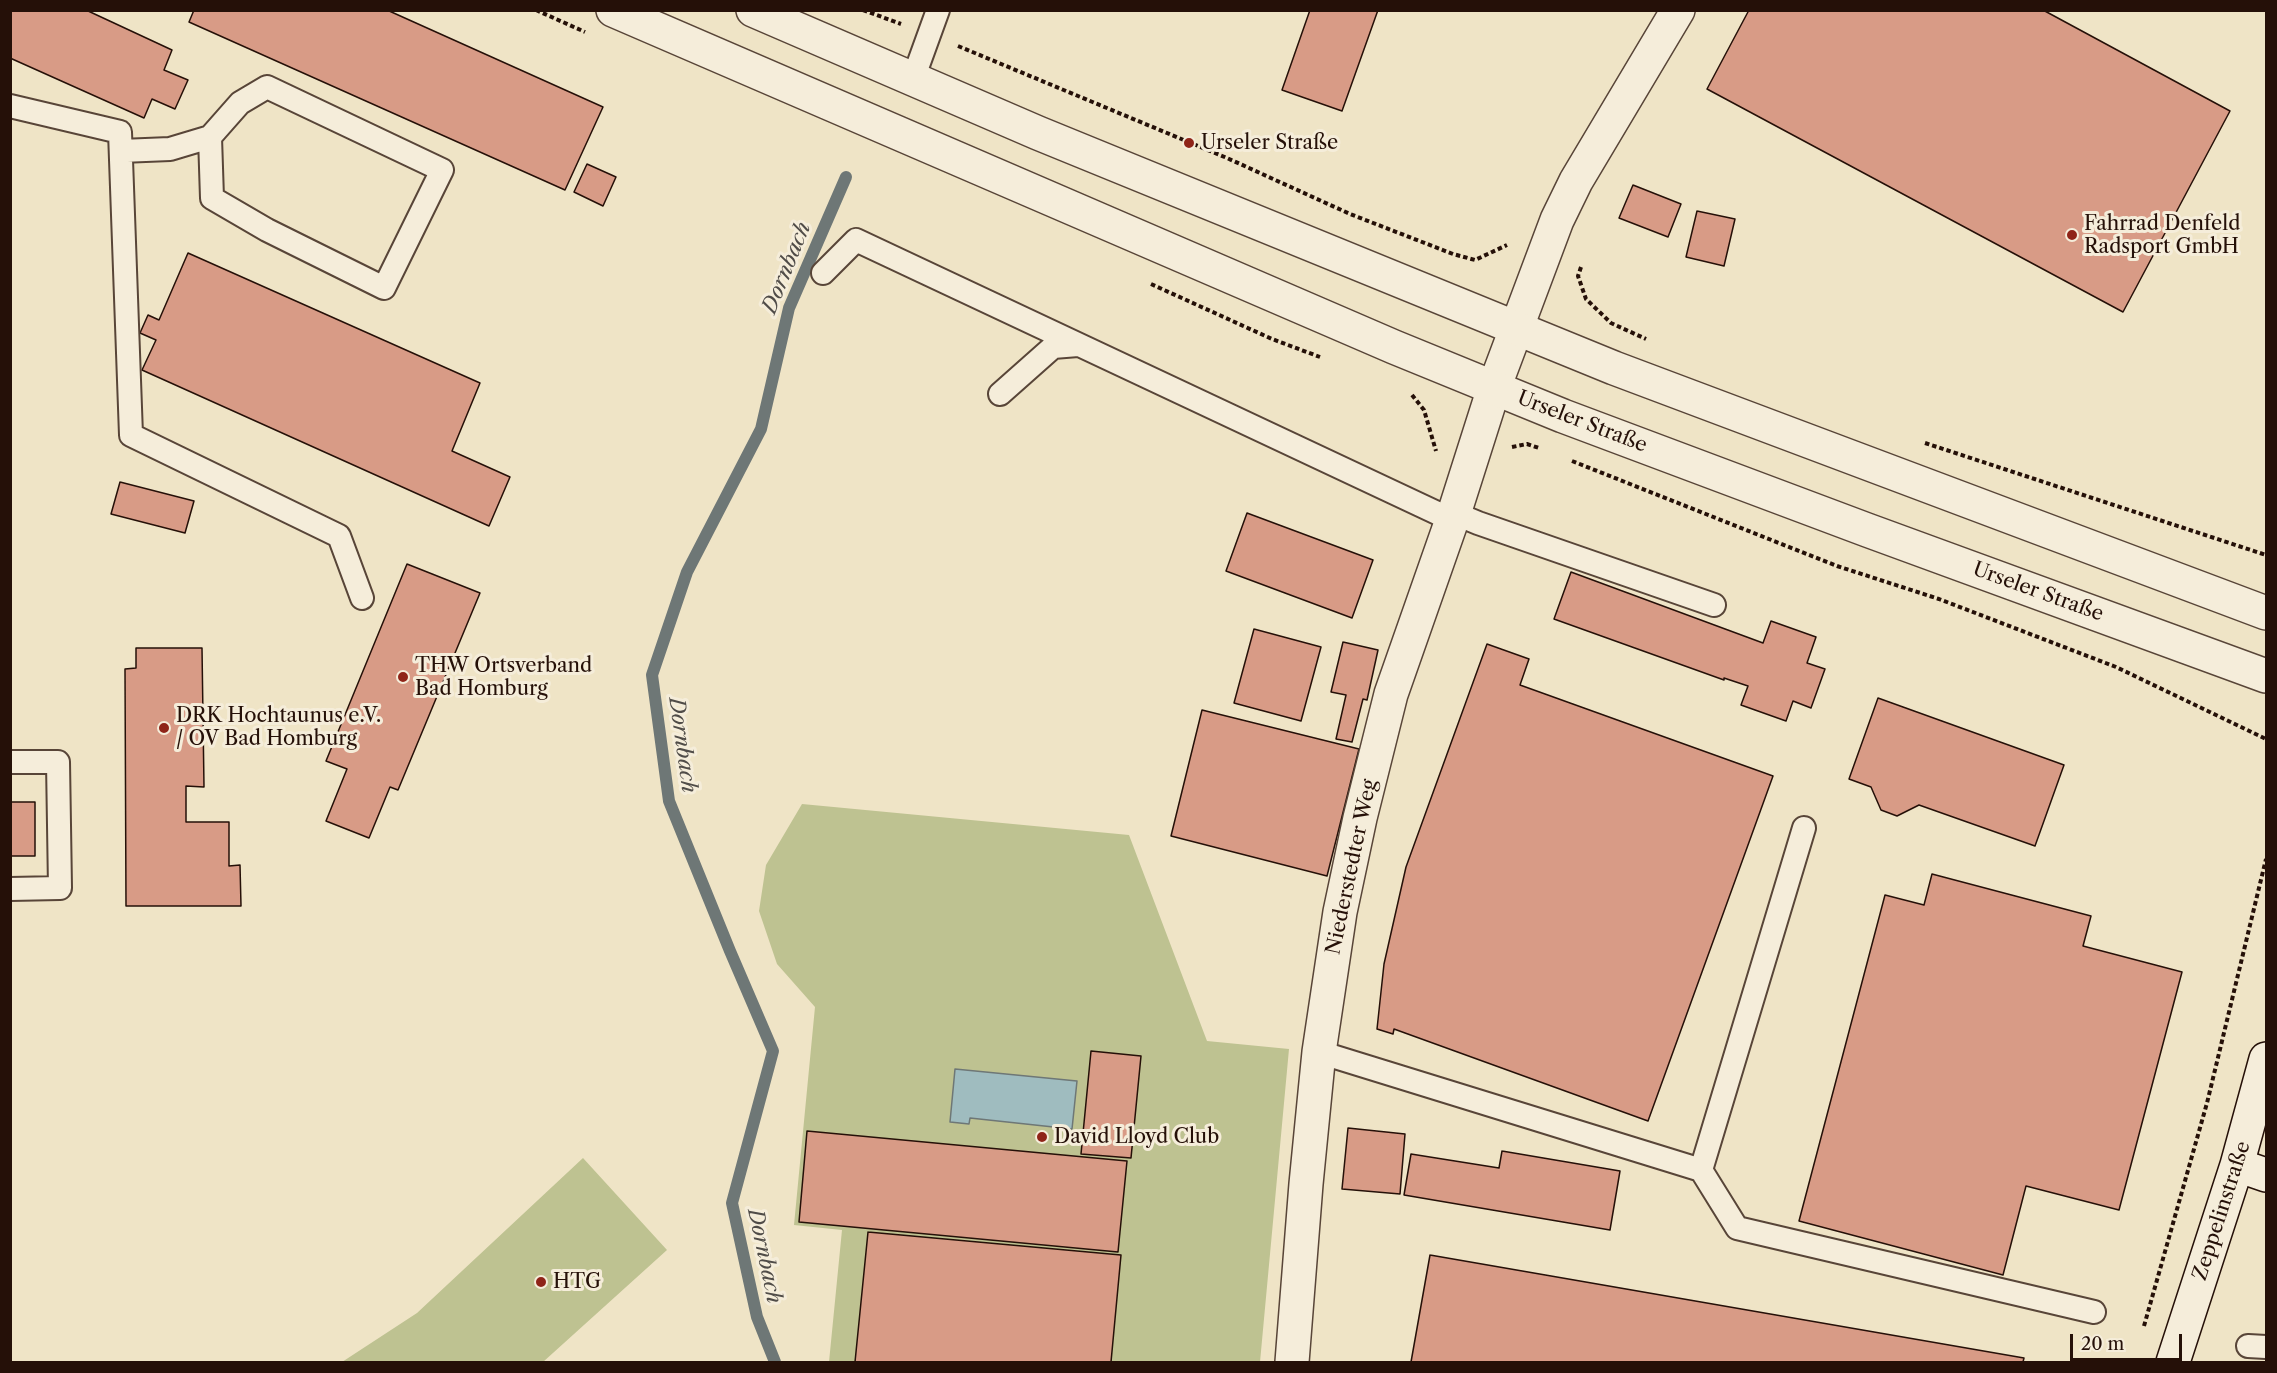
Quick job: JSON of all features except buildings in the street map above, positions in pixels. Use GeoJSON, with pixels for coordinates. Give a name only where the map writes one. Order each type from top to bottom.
{"type":"FeatureCollection","features":[{"type":"Feature","properties":{"kind":"street","name":"Urseler Straße"},"geometry":{"type":"LineString","coordinates":[[613,10],[1394,347],[1563,416],[1836,519],[2266,676]]}},
{"type":"Feature","properties":{"kind":"street"},"geometry":{"type":"LineString","coordinates":[[753,10],[806,23],[913,79],[1149,179],[1516,329],[2266,613]]}},
{"type":"Feature","properties":{"kind":"street","name":"Niederstedter Weg"},"geometry":{"type":"LineString","coordinates":[[1292,1362],[1305,1184],[1319,1052],[1340,912],[1360,818],[1391,694],[1453,517],[1494,387],[1557,220],[1668,14]]}},
{"type":"Feature","properties":{"kind":"street","name":"Zeppelinstraße"},"geometry":{"type":"LineString","coordinates":[[2173,1362],[2252,1170],[2266,1059]]}},
{"type":"Feature","properties":{"kind":"lane"},"geometry":{"type":"LineString","coordinates":[[913,79],[938,10]]}},
{"type":"Feature","properties":{"kind":"lane"},"geometry":{"type":"LineString","coordinates":[[121,151],[170,148],[210,137],[240,103],[267,87],[442,170],[384,288],[267,230],[212,198],[210,137]]}},
{"type":"Feature","properties":{"kind":"lane"},"geometry":{"type":"LineString","coordinates":[[10,106],[120,132],[131,435],[339,536],[363,598]]}},
{"type":"Feature","properties":{"kind":"lane"},"geometry":{"type":"LineString","coordinates":[[823,273],[856,240],[1078,345],[1453,517],[1478,523],[1714,605]]}},
{"type":"Feature","properties":{"kind":"lane"},"geometry":{"type":"LineString","coordinates":[[1000,394],[1053,347],[1078,345]]}},
{"type":"Feature","properties":{"kind":"lane"},"geometry":{"type":"LineString","coordinates":[[10,762],[58,762],[60,888],[10,889]]}},
{"type":"Feature","properties":{"kind":"lane"},"geometry":{"type":"LineString","coordinates":[[1701,1170],[1804,828]]}},
{"type":"Feature","properties":{"kind":"lane"},"geometry":{"type":"LineString","coordinates":[[1319,1052],[1701,1170],[1737,1228],[2094,1312]]}},
{"type":"Feature","properties":{"kind":"path"},"geometry":{"type":"LineString","coordinates":[[863,10],[1144,123],[1350,214],[1453,254],[1475,260],[1504,248],[1511,241]]}},
{"type":"Feature","properties":{"kind":"path"},"geometry":{"type":"LineString","coordinates":[[1583,258],[1578,276],[1586,299],[1611,323],[1651,341]]}},
{"type":"Feature","properties":{"kind":"path"},"geometry":{"type":"LineString","coordinates":[[1922,442],[2266,555]]}},
{"type":"Feature","properties":{"kind":"path"},"geometry":{"type":"LineString","coordinates":[[1508,452],[1513,447],[1527,444],[1549,451]]}},
{"type":"Feature","properties":{"kind":"path"},"geometry":{"type":"LineString","coordinates":[[1570,460],[1837,566],[1939,599],[2116,667],[2266,739]]}},
{"type":"Feature","properties":{"kind":"path"},"geometry":{"type":"LineString","coordinates":[[2143,1329],[2207,1103],[2266,859]]}},
{"type":"Feature","properties":{"kind":"green space","name":"David Lloyd Club"},"geometry":{"type":"Polygon","coordinates":[[[802,804],[1129,835],[1207,1041],[1289,1049],[1260,1362],[829,1362],[842,1230],[794,1225],[815,1007],[777,964],[759,911],[766,865],[802,804]]]}},
{"type":"Feature","properties":{"kind":"green space","name":"HTG"},"geometry":{"type":"Polygon","coordinates":[[[583,1158],[667,1250],[543,1362],[342,1362],[417,1313],[583,1158]]]}},
{"type":"Feature","properties":{"kind":"water"},"geometry":{"type":"Polygon","coordinates":[[[955,1069],[1077,1081],[1072,1129],[970,1118],[969,1124],[950,1122],[955,1069]]]}},
{"type":"Feature","properties":{"kind":"waterway","name":"Dornbach"},"geometry":{"type":"LineString","coordinates":[[775,1362],[757,1317],[732,1203],[773,1051],[669,801],[652,675],[687,572],[761,429],[789,308],[846,177]]}},
{"type":"Feature","properties":{"kind":"place","name":"Urseler Straße"},"geometry":{"type":"Point","coordinates":[1189,143]}},
{"type":"Feature","properties":{"kind":"place","name":"Fahrrad Denfeld Radsport GmbH"},"geometry":{"type":"Point","coordinates":[2072,235]}},
{"type":"Feature","properties":{"kind":"place","name":"THW Ortsverband Bad Homburg"},"geometry":{"type":"Point","coordinates":[403,677]}},
{"type":"Feature","properties":{"kind":"place","name":"DRK Hochtaunus e.V. / OV Bad Homburg"},"geometry":{"type":"Point","coordinates":[164,728]}},
{"type":"Feature","properties":{"kind":"place","name":"David Lloyd Club"},"geometry":{"type":"Point","coordinates":[1042,1137]}},
{"type":"Feature","properties":{"kind":"place","name":"HTG"},"geometry":{"type":"Point","coordinates":[541,1282]}}]}
